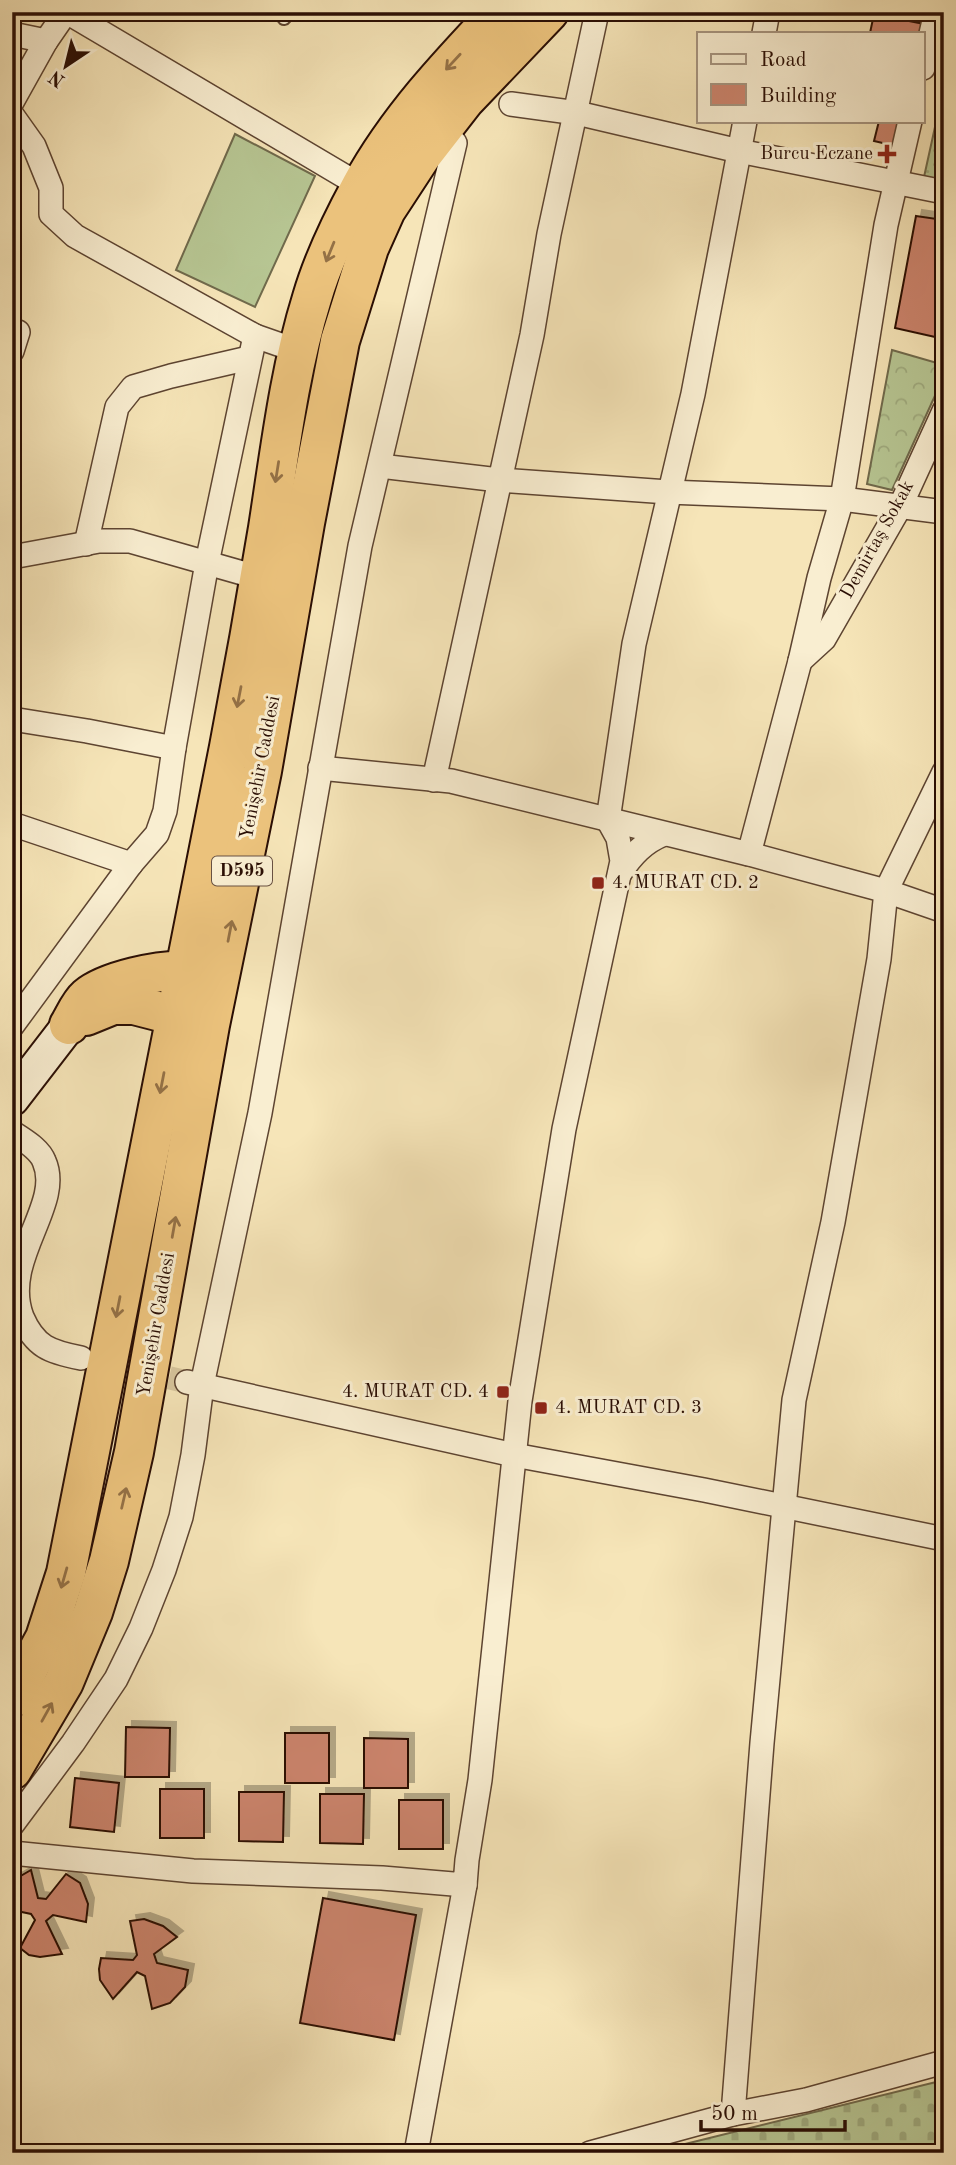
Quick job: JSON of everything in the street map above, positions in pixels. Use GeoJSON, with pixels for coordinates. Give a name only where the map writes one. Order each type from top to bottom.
{"type":"FeatureCollection","features":[{"type":"Feature","properties":{"kind":"highway","name":"Yenişehir Caddesi"},"geometry":{"type":"LineString","coordinates":[[12,1699],[45,1638],[66,1573],[193,1021],[202,974],[229,747],[298,351],[312,296],[337,234],[387,142],[434,81],[499,12]]}},
{"type":"Feature","properties":{"kind":"highway","name":"Yenişehir Caddesi"},"geometry":{"type":"LineString","coordinates":[[202,974],[262,772],[340,341],[369,248],[386,209],[430,144],[464,101],[548,12]]}},
{"type":"Feature","properties":{"kind":"highway"},"geometry":{"type":"LineString","coordinates":[[69,1025],[85,998],[102,988],[135,977],[202,974]]}},
{"type":"Feature","properties":{"kind":"highway"},"geometry":{"type":"LineString","coordinates":[[69,1025],[113,1005],[134,1005],[193,1021]]}},
{"type":"Feature","properties":{"kind":"highway","name":"Yenişehir Caddesi"},"geometry":{"type":"LineString","coordinates":[[12,1770],[64,1682],[93,1612],[109,1561],[134,1452],[193,1021]]}},
{"type":"Feature","properties":{"kind":"street"},"geometry":{"type":"LineString","coordinates":[[12,102],[46,41],[67,12],[361,186]]}},
{"type":"Feature","properties":{"kind":"street"},"geometry":{"type":"LineString","coordinates":[[434,780],[532,335],[549,234],[597,12]]}},
{"type":"Feature","properties":{"kind":"street"},"geometry":{"type":"LineString","coordinates":[[764,32],[768,12]]}},
{"type":"Feature","properties":{"kind":"street"},"geometry":{"type":"LineString","coordinates":[[925,59],[936,12]]}},
{"type":"Feature","properties":{"kind":"street"},"geometry":{"type":"LineString","coordinates":[[12,34],[46,41]]}},
{"type":"Feature","properties":{"kind":"street"},"geometry":{"type":"LineString","coordinates":[[511,104],[577,113],[739,151],[944,192]]}},
{"type":"Feature","properties":{"kind":"street"},"geometry":{"type":"LineString","coordinates":[[12,115],[34,146],[51,188],[51,214],[75,236],[252,347]]}},
{"type":"Feature","properties":{"kind":"street"},"geometry":{"type":"LineString","coordinates":[[416,2153],[465,1885],[480,1780],[520,1401],[564,1129],[622,861],[618,838],[608,820],[634,644],[693,394],[745,122]]}},
{"type":"Feature","properties":{"kind":"street"},"geometry":{"type":"LineString","coordinates":[[750,854],[819,579],[842,499],[868,326],[910,122]]}},
{"type":"Feature","properties":{"kind":"street"},"geometry":{"type":"LineString","coordinates":[[12,1825],[116,1679],[141,1628],[181,1517],[193,1455],[195,1383],[260,1113],[360,547],[456,144]]}},
{"type":"Feature","properties":{"kind":"street"},"geometry":{"type":"LineString","coordinates":[[12,1026],[131,864],[157,834],[165,810],[207,564],[252,347]]}},
{"type":"Feature","properties":{"kind":"street"},"geometry":{"type":"LineString","coordinates":[[86,544],[117,407],[133,387],[252,347],[298,351]]}},
{"type":"Feature","properties":{"kind":"street","name":"Demirtaş Sokak"},"geometry":{"type":"LineString","coordinates":[[800,661],[824,639],[901,505],[944,411]]}},
{"type":"Feature","properties":{"kind":"street"},"geometry":{"type":"LineString","coordinates":[[380,466],[499,480],[668,492],[842,499],[944,512]]}},
{"type":"Feature","properties":{"kind":"street"},"geometry":{"type":"LineString","coordinates":[[12,557],[86,544],[130,541],[260,578]]}},
{"type":"Feature","properties":{"kind":"street"},"geometry":{"type":"LineString","coordinates":[[12,719],[87,730],[174,748]]}},
{"type":"Feature","properties":{"kind":"street"},"geometry":{"type":"LineString","coordinates":[[320,768],[451,781],[750,854],[886,891],[944,911]]}},
{"type":"Feature","properties":{"kind":"street"},"geometry":{"type":"LineString","coordinates":[[733,2114],[738,2070],[741,1989],[794,1400],[835,1209],[879,959],[886,891],[944,772]]}},
{"type":"Feature","properties":{"kind":"street"},"geometry":{"type":"LineString","coordinates":[[12,824],[131,864]]}},
{"type":"Feature","properties":{"kind":"street"},"geometry":{"type":"LineString","coordinates":[[620,873],[639,848],[664,834]]}},
{"type":"Feature","properties":{"kind":"street"},"geometry":{"type":"LineString","coordinates":[[12,1099],[69,1025]]}},
{"type":"Feature","properties":{"kind":"street"},"geometry":{"type":"LineString","coordinates":[[12,1132],[33,1146],[44,1160],[48,1177],[44,1200],[18,1269],[18,1308],[27,1328],[39,1343],[53,1352],[81,1358]]}},
{"type":"Feature","properties":{"kind":"street"},"geometry":{"type":"LineString","coordinates":[[195,1383],[514,1455],[944,1539]]}},
{"type":"Feature","properties":{"kind":"street"},"geometry":{"type":"LineString","coordinates":[[12,1853],[193,1871],[382,1878],[465,1885]]}},
{"type":"Feature","properties":{"kind":"street"},"geometry":{"type":"LineString","coordinates":[[590,2153],[733,2114],[806,2101],[944,2062]]}},
{"type":"Feature","properties":{"kind":"green space"},"geometry":{"type":"Polygon","coordinates":[[[944,86],[944,181],[924,177],[944,86]]]}},
{"type":"Feature","properties":{"kind":"green space"},"geometry":{"type":"Polygon","coordinates":[[[235,134],[315,176],[255,307],[176,270],[235,134]]]}},
{"type":"Feature","properties":{"kind":"green space"},"geometry":{"type":"Polygon","coordinates":[[[892,350],[944,365],[944,376],[892,490],[867,484],[892,350]]]}},
{"type":"Feature","properties":{"kind":"green space"},"geometry":{"type":"Polygon","coordinates":[[[944,2080],[944,2153],[671,2153],[669,2148],[944,2080]]]}},
{"type":"Feature","properties":{"kind":"building"},"geometry":{"type":"Polygon","coordinates":[[[874,12],[926,12],[924,24],[874,12]]]}},
{"type":"Feature","properties":{"kind":"building"},"geometry":{"type":"Polygon","coordinates":[[[874,14],[924,24],[922,32],[870,32],[874,14]]]}},
{"type":"Feature","properties":{"kind":"building"},"geometry":{"type":"Polygon","coordinates":[[[879,122],[906,122],[900,147],[874,141],[879,122]]]}},
{"type":"Feature","properties":{"kind":"building"},"geometry":{"type":"Polygon","coordinates":[[[916,216],[944,220],[944,339],[895,328],[916,216]]]}},
{"type":"Feature","properties":{"kind":"building"},"geometry":{"type":"Polygon","coordinates":[[[126,1727],[170,1728],[169,1777],[125,1777],[126,1727]]]}},
{"type":"Feature","properties":{"kind":"building"},"geometry":{"type":"Polygon","coordinates":[[[285,1733],[329,1733],[329,1783],[285,1783],[285,1733]]]}},
{"type":"Feature","properties":{"kind":"building"},"geometry":{"type":"Polygon","coordinates":[[[364,1738],[408,1739],[408,1788],[364,1788],[364,1738]]]}},
{"type":"Feature","properties":{"kind":"building"},"geometry":{"type":"Polygon","coordinates":[[[75,1778],[119,1783],[114,1832],[70,1827],[75,1778]]]}},
{"type":"Feature","properties":{"kind":"building"},"geometry":{"type":"Polygon","coordinates":[[[160,1789],[204,1789],[204,1838],[160,1838],[160,1789]]]}},
{"type":"Feature","properties":{"kind":"building"},"geometry":{"type":"Polygon","coordinates":[[[239,1792],[284,1792],[283,1842],[239,1841],[239,1792]]]}},
{"type":"Feature","properties":{"kind":"building"},"geometry":{"type":"Polygon","coordinates":[[[320,1794],[364,1794],[363,1844],[320,1843],[320,1794]]]}},
{"type":"Feature","properties":{"kind":"building"},"geometry":{"type":"Polygon","coordinates":[[[399,1800],[443,1800],[443,1849],[399,1849],[399,1800]]]}},
{"type":"Feature","properties":{"kind":"building"},"geometry":{"type":"Polygon","coordinates":[[[31,1870],[38,1898],[46,1899],[66,1874],[80,1883],[88,1904],[86,1922],[53,1915],[46,1921],[62,1954],[40,1957],[29,1955],[20,1948],[35,1920],[31,1914],[12,1910],[12,1881],[31,1870]]]}},
{"type":"Feature","properties":{"kind":"building"},"geometry":{"type":"Polygon","coordinates":[[[323,1898],[416,1915],[394,2040],[300,2023],[323,1898]]]}},
{"type":"Feature","properties":{"kind":"building"},"geometry":{"type":"Polygon","coordinates":[[[144,1919],[163,1926],[177,1937],[154,1954],[157,1963],[188,1970],[185,1987],[170,2003],[152,2009],[145,1976],[137,1972],[113,1999],[100,1980],[99,1969],[101,1958],[133,1960],[137,1955],[130,1921],[144,1919]]]}},
{"type":"Feature","properties":{"kind":"tunnel"},"geometry":{"type":"LineString","coordinates":[[136,1370],[187,1382]]}},
{"type":"Feature","properties":{"kind":"place","name":"Burcu Eczane"},"geometry":{"type":"Point","coordinates":[887,154]}},
{"type":"Feature","properties":{"kind":"place","name":"4. MURAT CD. 2"},"geometry":{"type":"Point","coordinates":[598,883]}},
{"type":"Feature","properties":{"kind":"place","name":"4. MURAT CD. 4"},"geometry":{"type":"Point","coordinates":[503,1392]}},
{"type":"Feature","properties":{"kind":"place","name":"4. MURAT CD. 3"},"geometry":{"type":"Point","coordinates":[541,1408]}}]}
